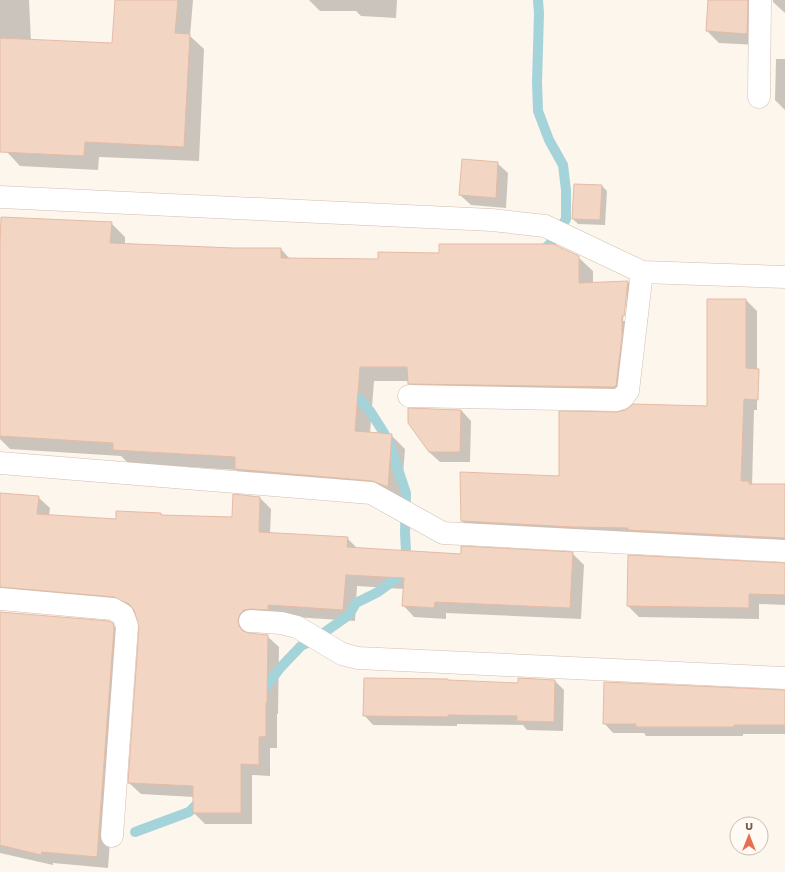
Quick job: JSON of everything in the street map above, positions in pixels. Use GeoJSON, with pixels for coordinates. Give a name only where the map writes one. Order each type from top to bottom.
{"type":"FeatureCollection","features":[{"type":"Feature","properties":{"kind":"street"},"geometry":{"type":"LineString","coordinates":[[759,97],[760,0]]}},
{"type":"Feature","properties":{"kind":"street"},"geometry":{"type":"LineString","coordinates":[[0,197],[492,220],[545,226],[642,272],[785,277]]}},
{"type":"Feature","properties":{"kind":"street"},"geometry":{"type":"LineString","coordinates":[[409,396],[616,400],[622,398],[628,391],[642,272]]}},
{"type":"Feature","properties":{"kind":"street"},"geometry":{"type":"LineString","coordinates":[[0,462],[371,494],[443,533],[785,551]]}},
{"type":"Feature","properties":{"kind":"street"},"geometry":{"type":"LineString","coordinates":[[0,599],[113,609],[123,615],[127,626],[112,836]]}},
{"type":"Feature","properties":{"kind":"street"},"geometry":{"type":"LineString","coordinates":[[250,620],[281,623],[297,627],[342,654],[358,658],[785,678]]}},
{"type":"Feature","properties":{"kind":"building"},"geometry":{"type":"Polygon","coordinates":[[[115,0],[178,0],[175,33],[190,34],[184,147],[85,142],[84,156],[0,152],[0,38],[112,43],[115,0]]]}},
{"type":"Feature","properties":{"kind":"building"},"geometry":{"type":"Polygon","coordinates":[[[708,0],[748,0],[747,34],[706,31],[708,0]]]}},
{"type":"Feature","properties":{"kind":"building"},"geometry":{"type":"Polygon","coordinates":[[[462,159],[498,162],[496,198],[459,195],[462,159]]]}},
{"type":"Feature","properties":{"kind":"building"},"geometry":{"type":"Polygon","coordinates":[[[574,184],[602,185],[600,220],[572,219],[574,184]]]}},
{"type":"Feature","properties":{"kind":"building"},"geometry":{"type":"Polygon","coordinates":[[[1,217],[112,222],[110,243],[234,248],[281,248],[281,258],[378,259],[378,252],[439,253],[439,244],[553,244],[579,256],[579,283],[628,281],[624,316],[622,316],[622,337],[616,386],[408,384],[407,367],[360,367],[355,431],[392,434],[388,487],[372,481],[235,469],[235,457],[113,450],[113,443],[0,436],[1,217]]]}},
{"type":"Feature","properties":{"kind":"building"},"geometry":{"type":"Polygon","coordinates":[[[707,299],[746,299],[746,368],[759,369],[758,400],[744,399],[741,481],[749,481],[749,484],[785,484],[785,538],[628,530],[628,528],[574,527],[461,521],[460,472],[559,476],[559,411],[616,412],[626,410],[633,404],[707,406],[707,299]]]}},
{"type":"Feature","properties":{"kind":"building"},"geometry":{"type":"Polygon","coordinates":[[[408,408],[461,410],[460,452],[429,452],[408,423],[408,408]]]}},
{"type":"Feature","properties":{"kind":"building"},"geometry":{"type":"Polygon","coordinates":[[[0,493],[39,496],[37,514],[116,519],[116,511],[161,513],[161,515],[232,517],[233,494],[260,497],[259,532],[348,537],[347,547],[461,554],[461,546],[573,552],[570,608],[435,602],[434,608],[402,606],[404,578],[346,575],[343,610],[268,605],[268,610],[244,610],[240,614],[238,620],[239,626],[243,631],[268,635],[266,736],[259,737],[259,765],[241,764],[241,813],[193,813],[193,786],[128,783],[139,627],[134,610],[129,604],[114,597],[0,587],[0,493]]]}},
{"type":"Feature","properties":{"kind":"building"},"geometry":{"type":"Polygon","coordinates":[[[628,555],[785,563],[785,595],[749,594],[749,608],[627,606],[628,555]]]}},
{"type":"Feature","properties":{"kind":"building"},"geometry":{"type":"Polygon","coordinates":[[[0,612],[109,621],[113,623],[114,628],[97,857],[42,852],[41,855],[0,845],[0,612]]]}},
{"type":"Feature","properties":{"kind":"building"},"geometry":{"type":"Polygon","coordinates":[[[364,678],[448,679],[518,683],[518,678],[555,680],[554,722],[517,721],[517,716],[363,716],[364,678]]]}},
{"type":"Feature","properties":{"kind":"building"},"geometry":{"type":"Polygon","coordinates":[[[604,682],[785,690],[785,725],[734,725],[734,727],[636,727],[636,724],[603,724],[604,682]]]}},
{"type":"Feature","properties":{"kind":"waterway"},"geometry":{"type":"LineString","coordinates":[[538,0],[538,111],[549,140],[563,165],[566,190],[566,219],[551,243],[540,253]]}},
{"type":"Feature","properties":{"kind":"waterway"},"geometry":{"type":"LineString","coordinates":[[260,694],[281,667],[301,646],[315,639],[349,615],[356,603],[378,592],[407,571],[405,533],[406,493],[391,448],[384,433],[370,411],[349,388]]}},
{"type":"Feature","properties":{"kind":"waterway"},"geometry":{"type":"LineString","coordinates":[[135,832],[189,812],[202,799]]}}]}
